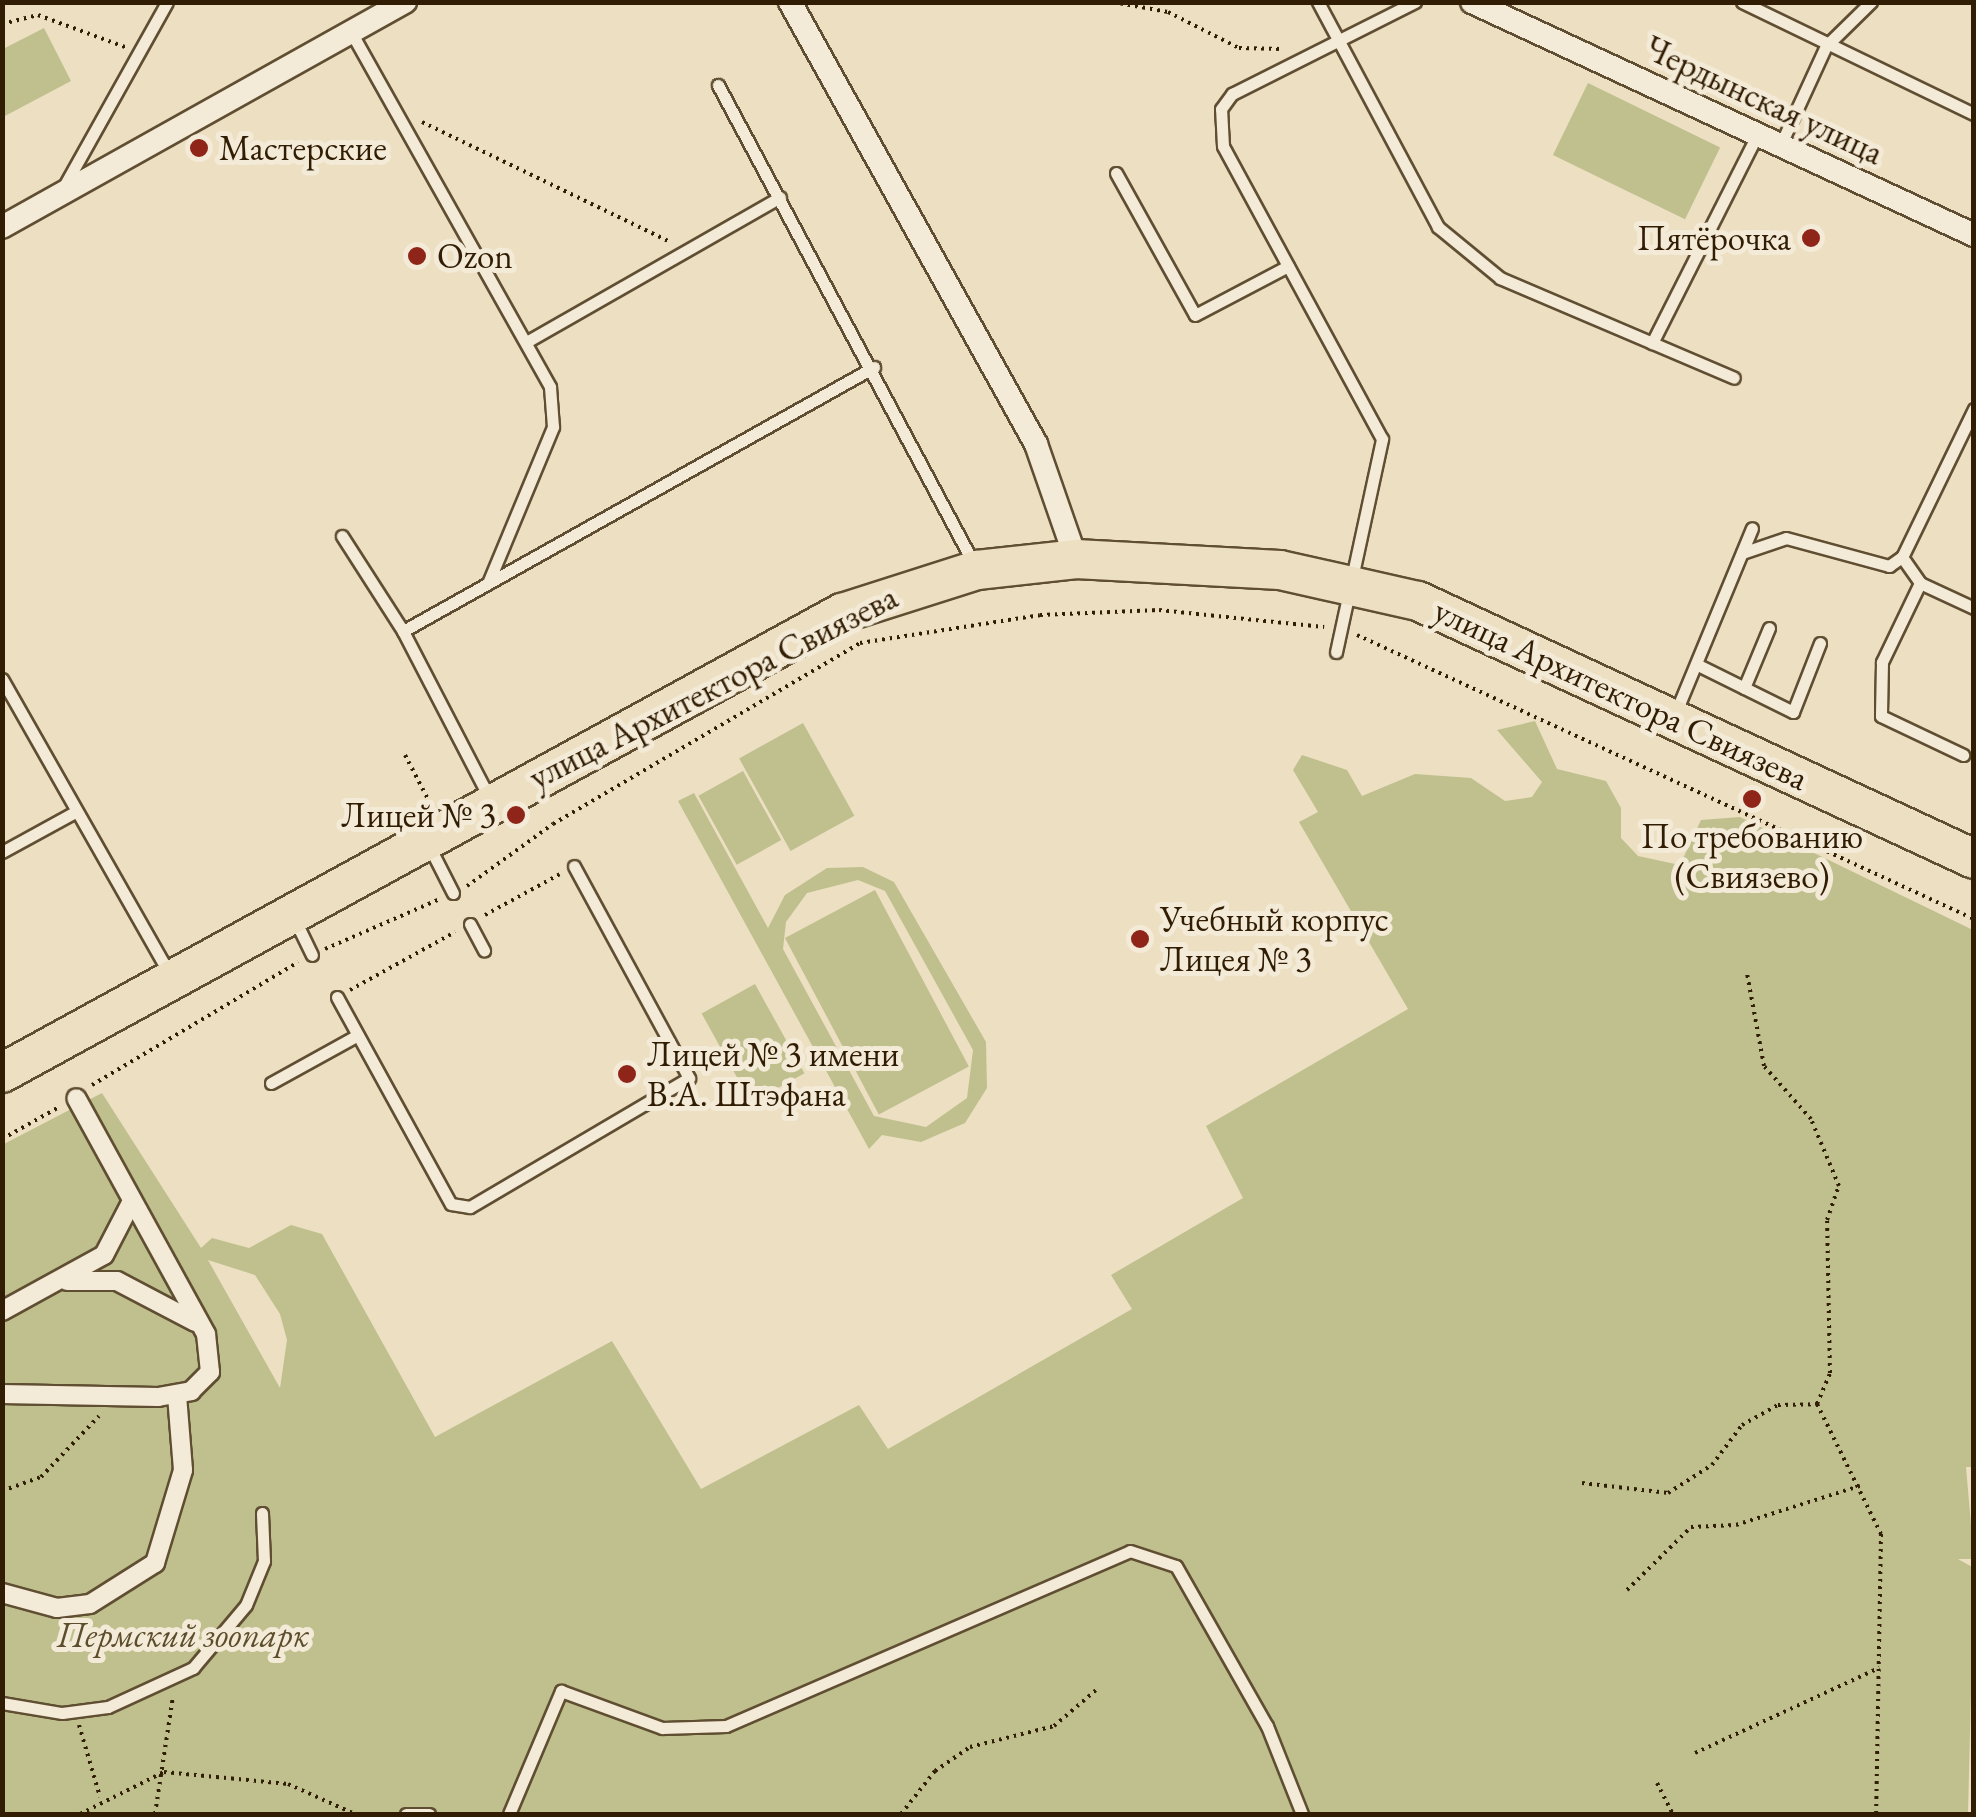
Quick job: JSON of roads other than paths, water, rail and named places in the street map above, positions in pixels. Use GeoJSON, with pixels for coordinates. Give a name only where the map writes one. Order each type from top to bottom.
{"type":"FeatureCollection","features":[{"type":"Feature","properties":{"kind":"main road","name":"улица Архитектора Свиязева"},"geometry":{"type":"LineString","coordinates":[[2,1073],[292,914],[430,826],[492,803],[842,612],[977,570],[1076,558],[1354,582],[1484,625],[1974,859]]}},
{"type":"Feature","properties":{"kind":"street"},"geometry":{"type":"LineString","coordinates":[[2,227],[405,2]]}},
{"type":"Feature","properties":{"kind":"street"},"geometry":{"type":"LineString","coordinates":[[790,2],[1036,444],[1076,558]]}},
{"type":"Feature","properties":{"kind":"street","name":"Чердынская улица"},"geometry":{"type":"LineString","coordinates":[[1472,2],[1974,235]]}},
{"type":"Feature","properties":{"kind":"street"},"geometry":{"type":"LineString","coordinates":[[2,1394],[116,1398],[177,1395],[210,1372],[200,1326],[76,1098]]}},
{"type":"Feature","properties":{"kind":"street"},"geometry":{"type":"LineString","coordinates":[[2,1312],[115,1244],[131,1203]]}},
{"type":"Feature","properties":{"kind":"street"},"geometry":{"type":"LineString","coordinates":[[52,1284],[117,1281],[200,1326]]}},
{"type":"Feature","properties":{"kind":"street"},"geometry":{"type":"LineString","coordinates":[[2,1593],[57,1608],[90,1604],[155,1562],[183,1470],[177,1395]]}},
{"type":"Feature","properties":{"kind":"lane"},"geometry":{"type":"LineString","coordinates":[[59,196],[134,50],[168,2]]}},
{"type":"Feature","properties":{"kind":"lane"},"geometry":{"type":"LineString","coordinates":[[1318,2],[1438,227],[1500,278],[1734,378]]}},
{"type":"Feature","properties":{"kind":"lane"},"geometry":{"type":"LineString","coordinates":[[1336,652],[1382,439],[1223,146],[1221,109],[1318,49],[1415,2]]}},
{"type":"Feature","properties":{"kind":"lane"},"geometry":{"type":"LineString","coordinates":[[1742,2],[1826,46],[1974,114]]}},
{"type":"Feature","properties":{"kind":"lane"},"geometry":{"type":"LineString","coordinates":[[1780,146],[1826,46],[1871,2]]}},
{"type":"Feature","properties":{"kind":"lane"},"geometry":{"type":"LineString","coordinates":[[351,32],[528,341],[550,387],[553,426],[488,582]]}},
{"type":"Feature","properties":{"kind":"lane"},"geometry":{"type":"LineString","coordinates":[[718,85],[874,366],[977,570]]}},
{"type":"Feature","properties":{"kind":"lane"},"geometry":{"type":"LineString","coordinates":[[1652,343],[1757,135]]}},
{"type":"Feature","properties":{"kind":"lane"},"geometry":{"type":"LineString","coordinates":[[1116,174],[1195,315],[1288,266]]}},
{"type":"Feature","properties":{"kind":"lane"},"geometry":{"type":"LineString","coordinates":[[528,341],[684,248],[780,197]]}},
{"type":"Feature","properties":{"kind":"lane"},"geometry":{"type":"LineString","coordinates":[[403,630],[874,366]]}},
{"type":"Feature","properties":{"kind":"lane"},"geometry":{"type":"LineString","coordinates":[[1742,553],[1786,538],[1889,566],[1902,558],[1974,409]]}},
{"type":"Feature","properties":{"kind":"lane"},"geometry":{"type":"LineString","coordinates":[[1675,714],[1752,528]]}},
{"type":"Feature","properties":{"kind":"lane"},"geometry":{"type":"LineString","coordinates":[[342,536],[403,630],[492,803]]}},
{"type":"Feature","properties":{"kind":"lane"},"geometry":{"type":"LineString","coordinates":[[1902,558],[1920,582],[1974,608]]}},
{"type":"Feature","properties":{"kind":"lane"},"geometry":{"type":"LineString","coordinates":[[1920,582],[1882,662],[1881,716],[1964,755]]}},
{"type":"Feature","properties":{"kind":"lane"},"geometry":{"type":"LineString","coordinates":[[1744,688],[1770,628]]}},
{"type":"Feature","properties":{"kind":"lane"},"geometry":{"type":"LineString","coordinates":[[1698,665],[1792,712],[1820,643]]}},
{"type":"Feature","properties":{"kind":"lane"},"geometry":{"type":"LineString","coordinates":[[2,679],[74,812],[173,980]]}},
{"type":"Feature","properties":{"kind":"lane"},"geometry":{"type":"LineString","coordinates":[[2,852],[74,812]]}},
{"type":"Feature","properties":{"kind":"lane"},"geometry":{"type":"LineString","coordinates":[[430,826],[453,894]]}},
{"type":"Feature","properties":{"kind":"lane"},"geometry":{"type":"LineString","coordinates":[[337,998],[462,1209],[686,1086],[686,1070],[574,866]]}},
{"type":"Feature","properties":{"kind":"lane"},"geometry":{"type":"LineString","coordinates":[[292,914],[312,955]]}},
{"type":"Feature","properties":{"kind":"lane"},"geometry":{"type":"LineString","coordinates":[[470,924],[484,950]]}},
{"type":"Feature","properties":{"kind":"lane"},"geometry":{"type":"LineString","coordinates":[[271,1083],[358,1035]]}},
{"type":"Feature","properties":{"kind":"lane"},"geometry":{"type":"LineString","coordinates":[[2,1703],[78,1711],[169,1682],[224,1640],[246,1605],[264,1561],[262,1513]]}},
{"type":"Feature","properties":{"kind":"lane"},"geometry":{"type":"LineString","coordinates":[[508,1814],[562,1691],[662,1728],[726,1726],[1130,1550],[1176,1566],[1268,1726],[1302,1814]]}},
{"type":"Feature","properties":{"kind":"lane"},"geometry":{"type":"LineString","coordinates":[[406,1814],[429,1814]]}},
{"type":"Feature","properties":{"kind":"place","name":"Мастерские"},"geometry":{"type":"Point","coordinates":[199,148]}},
{"type":"Feature","properties":{"kind":"place","name":"Пятёрочка"},"geometry":{"type":"Point","coordinates":[1811,238]}},
{"type":"Feature","properties":{"kind":"place","name":"Ozon"},"geometry":{"type":"Point","coordinates":[417,256]}},
{"type":"Feature","properties":{"kind":"place","name":"По требованию (Свиязево)"},"geometry":{"type":"Point","coordinates":[1752,799]}},
{"type":"Feature","properties":{"kind":"place","name":"Лицей № 3"},"geometry":{"type":"Point","coordinates":[516,815]}},
{"type":"Feature","properties":{"kind":"place","name":"Учебный корпус Лицея № 3"},"geometry":{"type":"Point","coordinates":[1140,939]}},
{"type":"Feature","properties":{"kind":"place","name":"Лицей № 3 имени В.А. Штэфана"},"geometry":{"type":"Point","coordinates":[627,1074]}},
{"type":"Feature","properties":{"kind":"park label","name":"Пермский зоопарк"},"geometry":{"type":"Point","coordinates":[183,1635]}}]}
